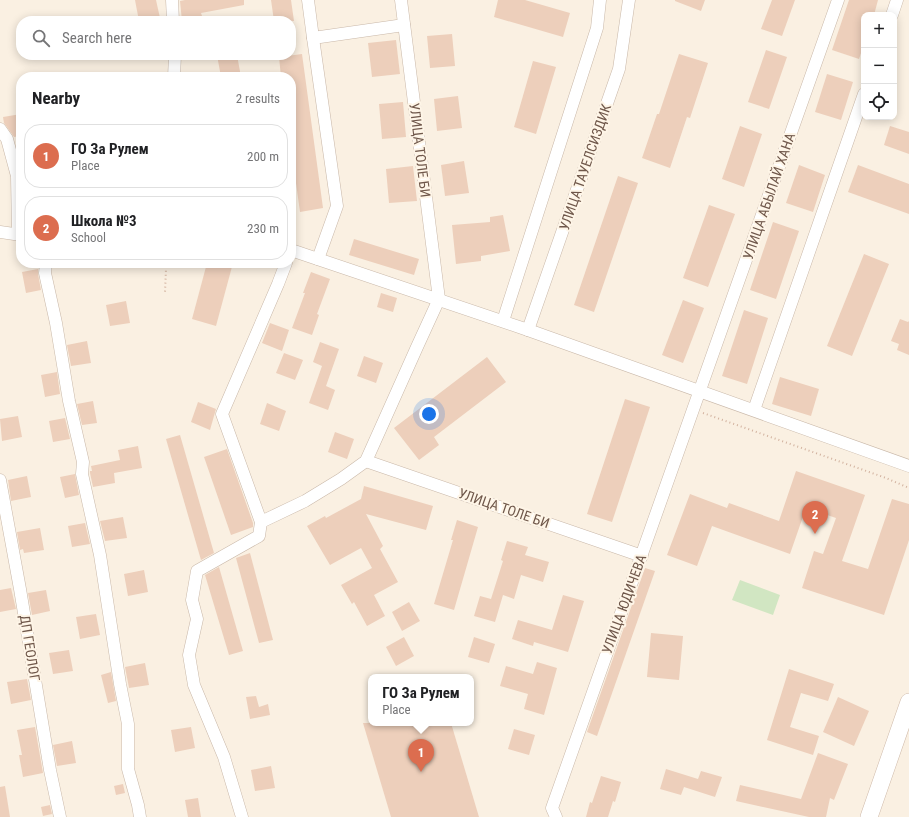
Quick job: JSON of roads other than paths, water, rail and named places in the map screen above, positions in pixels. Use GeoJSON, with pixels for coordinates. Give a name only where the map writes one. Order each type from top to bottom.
{"type":"FeatureCollection","features":[{"type":"Feature","properties":{"kind":"street"},"geometry":{"type":"LineString","coordinates":[[172,0],[173,16]]}},
{"type":"Feature","properties":{"kind":"street"},"geometry":{"type":"LineString","coordinates":[[308,0],[337,206],[318,259]]}},
{"type":"Feature","properties":{"kind":"street","name":"УЛИЦА ТОЛЕ БИ"},"geometry":{"type":"LineString","coordinates":[[401,0],[439,299]]}},
{"type":"Feature","properties":{"kind":"street"},"geometry":{"type":"LineString","coordinates":[[503,322],[597,28],[600,0]]}},
{"type":"Feature","properties":{"kind":"street","name":"УЛИЦА ТАУЕЛСИЗДИК"},"geometry":{"type":"LineString","coordinates":[[528,330],[619,69],[629,0]]}},
{"type":"Feature","properties":{"kind":"street","name":"УЛИЦА АБЫЛАЙ ХАНА"},"geometry":{"type":"LineString","coordinates":[[700,391],[838,0]]}},
{"type":"Feature","properties":{"kind":"street"},"geometry":{"type":"LineString","coordinates":[[893,12],[897,0]]}},
{"type":"Feature","properties":{"kind":"street"},"geometry":{"type":"LineString","coordinates":[[313,38],[404,25]]}},
{"type":"Feature","properties":{"kind":"street"},"geometry":{"type":"LineString","coordinates":[[174,72],[175,60]]}},
{"type":"Feature","properties":{"kind":"street"},"geometry":{"type":"LineString","coordinates":[[754,410],[861,103]]}},
{"type":"Feature","properties":{"kind":"street"},"geometry":{"type":"LineString","coordinates":[[0,128],[7,139],[16,172]]}},
{"type":"Feature","properties":{"kind":"street"},"geometry":{"type":"LineString","coordinates":[[0,232],[16,234]]}},
{"type":"Feature","properties":{"kind":"street"},"geometry":{"type":"LineString","coordinates":[[296,252],[439,299],[908,463]]}},
{"type":"Feature","properties":{"kind":"street"},"geometry":{"type":"LineString","coordinates":[[46,268],[45,273],[56,323],[69,401],[83,462],[82,474],[100,555],[120,684],[128,724],[128,769],[140,817]]}},
{"type":"Feature","properties":{"kind":"street"},"geometry":{"type":"LineString","coordinates":[[242,817],[224,757],[194,685],[189,655],[196,619],[192,600],[197,571],[259,536],[261,522],[222,414],[284,268]]}},
{"type":"Feature","properties":{"kind":"street"},"geometry":{"type":"LineString","coordinates":[[261,522],[305,501],[341,479],[366,461],[439,299]]}},
{"type":"Feature","properties":{"kind":"street","name":"УЛИЦА ЮДИЧЕВА"},"geometry":{"type":"LineString","coordinates":[[556,817],[552,808],[700,391]]}},
{"type":"Feature","properties":{"kind":"street","name":"УЛИЦА ТОЛЕ БИ"},"geometry":{"type":"LineString","coordinates":[[366,461],[642,556]]}},
{"type":"Feature","properties":{"kind":"street","name":"ДП ГЕОЛОГ"},"geometry":{"type":"LineString","coordinates":[[0,480],[20,588],[50,770],[60,817]]}},
{"type":"Feature","properties":{"kind":"street"},"geometry":{"type":"LineString","coordinates":[[869,817],[909,702]]}},
{"type":"Feature","properties":{"kind":"place","name":"Школа №3"},"geometry":{"type":"Point","coordinates":[815,534]}},
{"type":"Feature","properties":{"kind":"place","name":"ГО За Рулем"},"geometry":{"type":"Point","coordinates":[421,772]}}]}
